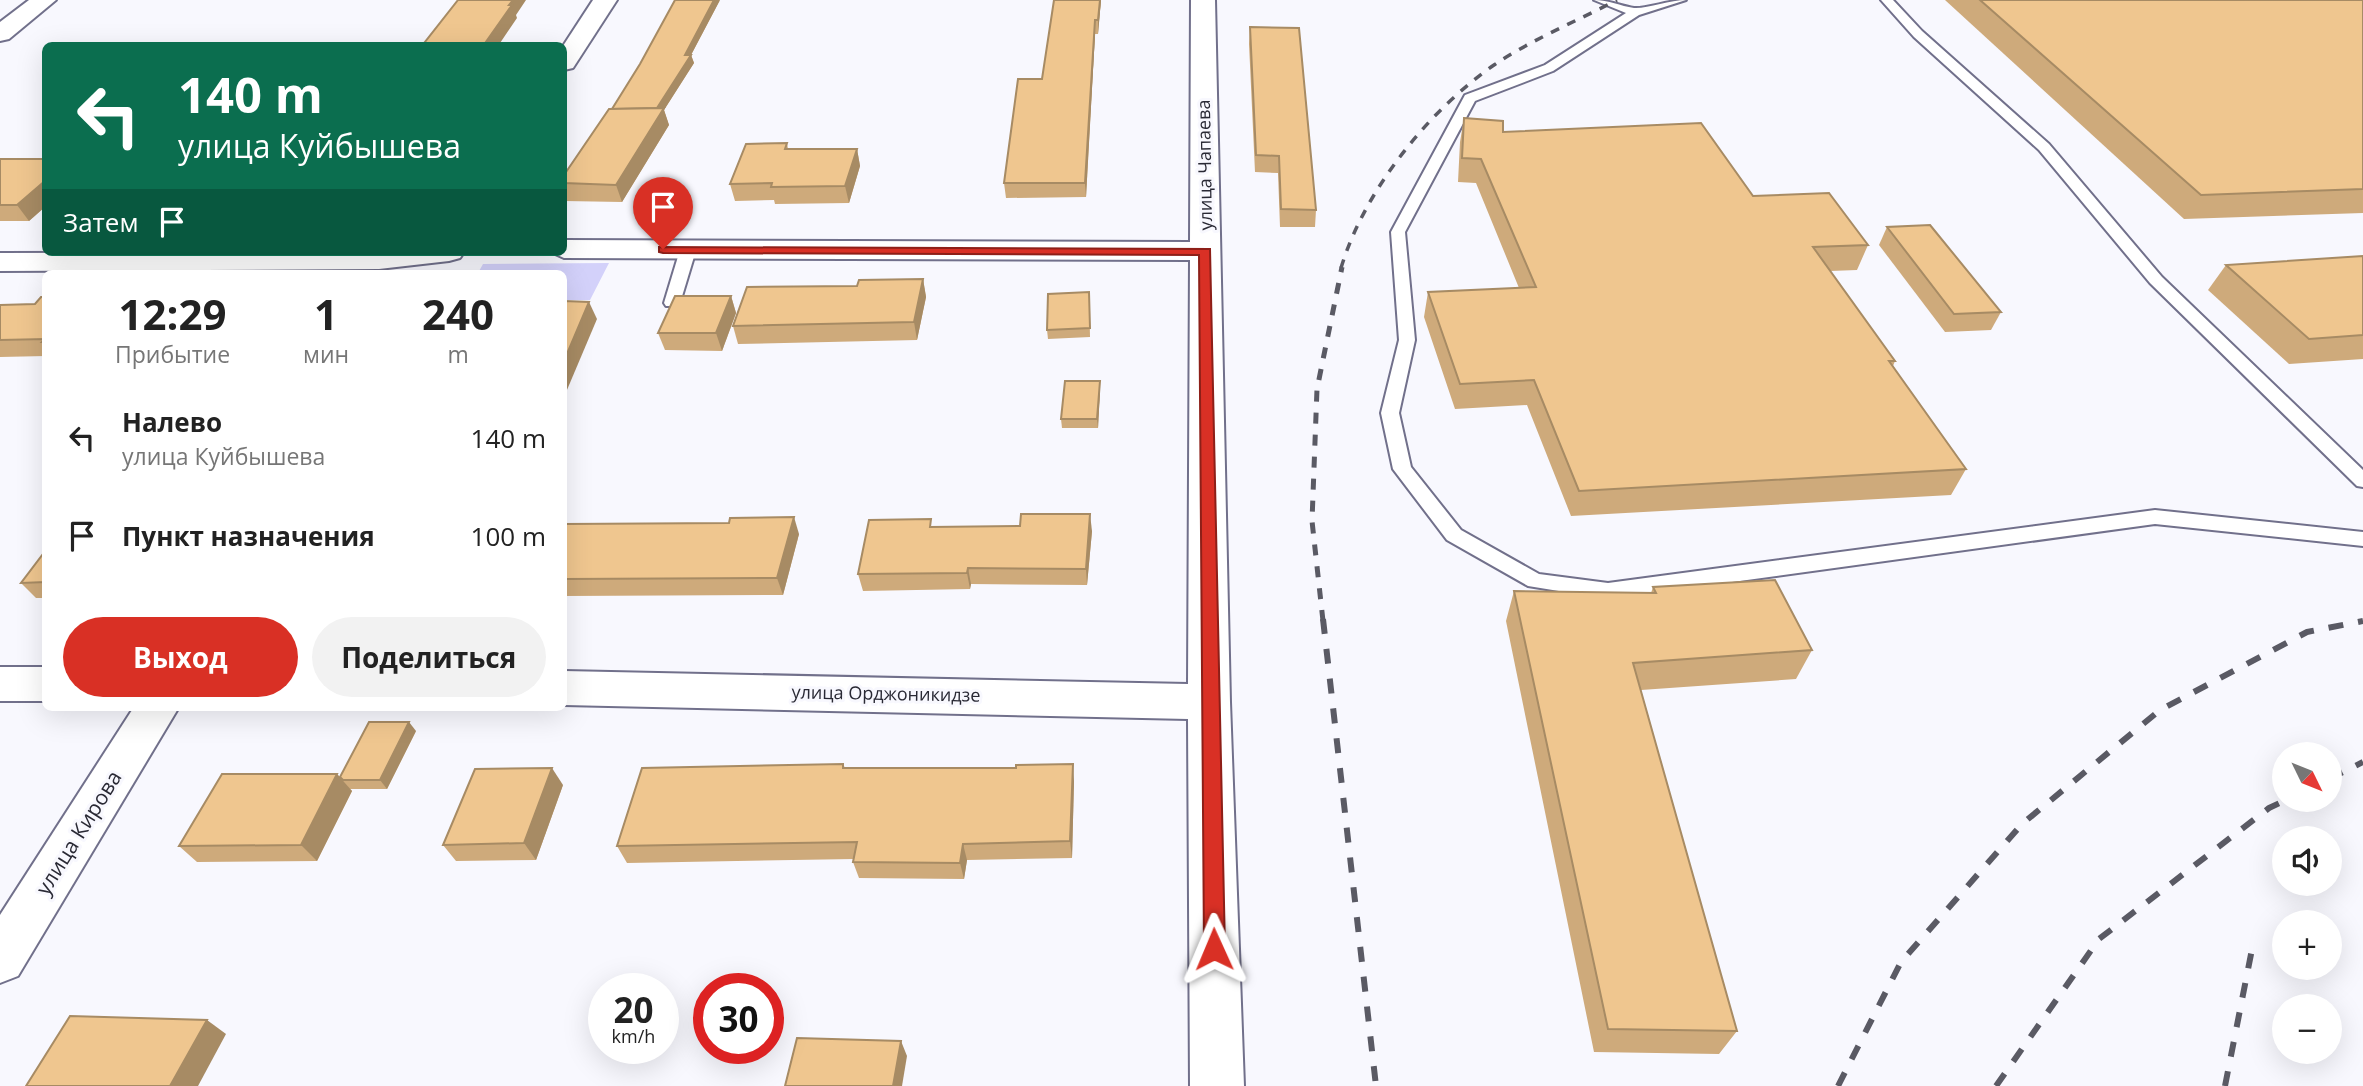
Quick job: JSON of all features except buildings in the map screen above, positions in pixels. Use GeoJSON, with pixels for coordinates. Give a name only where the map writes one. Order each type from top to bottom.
{"type":"FeatureCollection","features":[{"type":"Feature","properties":{"kind":"street"},"geometry":{"type":"LineString","coordinates":[[0,34],[44,0]]}},
{"type":"Feature","properties":{"kind":"street"},"geometry":{"type":"LineString","coordinates":[[567,58],[605,0]]}},
{"type":"Feature","properties":{"kind":"street","name":"улица Чапаева"},"geometry":{"type":"LineString","coordinates":[[1203,0],[1209,702],[1217,1086]]}},
{"type":"Feature","properties":{"kind":"street"},"geometry":{"type":"LineString","coordinates":[[567,249],[1205,251]]}},
{"type":"Feature","properties":{"kind":"street"},"geometry":{"type":"LineString","coordinates":[[0,262],[439,258]]}},
{"type":"Feature","properties":{"kind":"street"},"geometry":{"type":"LineString","coordinates":[[0,684],[42,684]]}},
{"type":"Feature","properties":{"kind":"street","name":"улица Орджоникидзе"},"geometry":{"type":"LineString","coordinates":[[567,688],[1209,702]]}},
{"type":"Feature","properties":{"kind":"street","name":"улица Кирова"},"geometry":{"type":"LineString","coordinates":[[0,959],[155,711]]}},
{"type":"Feature","properties":{"kind":"lane"},"geometry":{"type":"LineString","coordinates":[[1600,0],[1635,12]]}},
{"type":"Feature","properties":{"kind":"lane"},"geometry":{"type":"LineString","coordinates":[[1680,0],[1635,12],[1549,68],[1469,98],[1398,232],[1407,340],[1390,413],[1402,469],[1454,535],[1535,580],[1608,590],[2155,517],[2363,539]]}},
{"type":"Feature","properties":{"kind":"lane"},"geometry":{"type":"LineString","coordinates":[[1887,0],[1918,34],[2044,146],[2156,280],[2363,481]]}},
{"type":"Feature","properties":{"kind":"lane"},"geometry":{"type":"LineString","coordinates":[[672,303],[688,250]]}},
{"type":"Feature","properties":{"kind":"shaded area"},"geometry":{"type":"Polygon","coordinates":[[[609,263],[590,300],[567,300],[567,270],[480,270],[483,264],[609,263]]]}},
{"type":"Feature","properties":{"kind":"railway"},"geometry":{"type":"LineString","coordinates":[[1341,268],[1351,239],[1382,182],[1401,155],[1445,105],[1508,56],[1617,0]]}},
{"type":"Feature","properties":{"kind":"railway"},"geometry":{"type":"LineString","coordinates":[[1323,621],[1312,521],[1317,389],[1342,267]]}},
{"type":"Feature","properties":{"kind":"railway"},"geometry":{"type":"LineString","coordinates":[[1323,619],[1376,1086]]}},
{"type":"Feature","properties":{"kind":"railway"},"geometry":{"type":"LineString","coordinates":[[1838,1086],[1901,962],[2022,824],[2160,710],[2307,632],[2363,621]]}},
{"type":"Feature","properties":{"kind":"railway"},"geometry":{"type":"LineString","coordinates":[[2342,772],[2363,762]]}},
{"type":"Feature","properties":{"kind":"railway"},"geometry":{"type":"LineString","coordinates":[[1996,1086],[2099,939],[2272,807]]}},
{"type":"Feature","properties":{"kind":"railway"},"geometry":{"type":"LineString","coordinates":[[2225,1086],[2253,944]]}},
{"type":"Feature","properties":{"kind":"route"},"geometry":{"type":"LineString","coordinates":[[663,249],[1205,251],[1214,949]]}}]}
